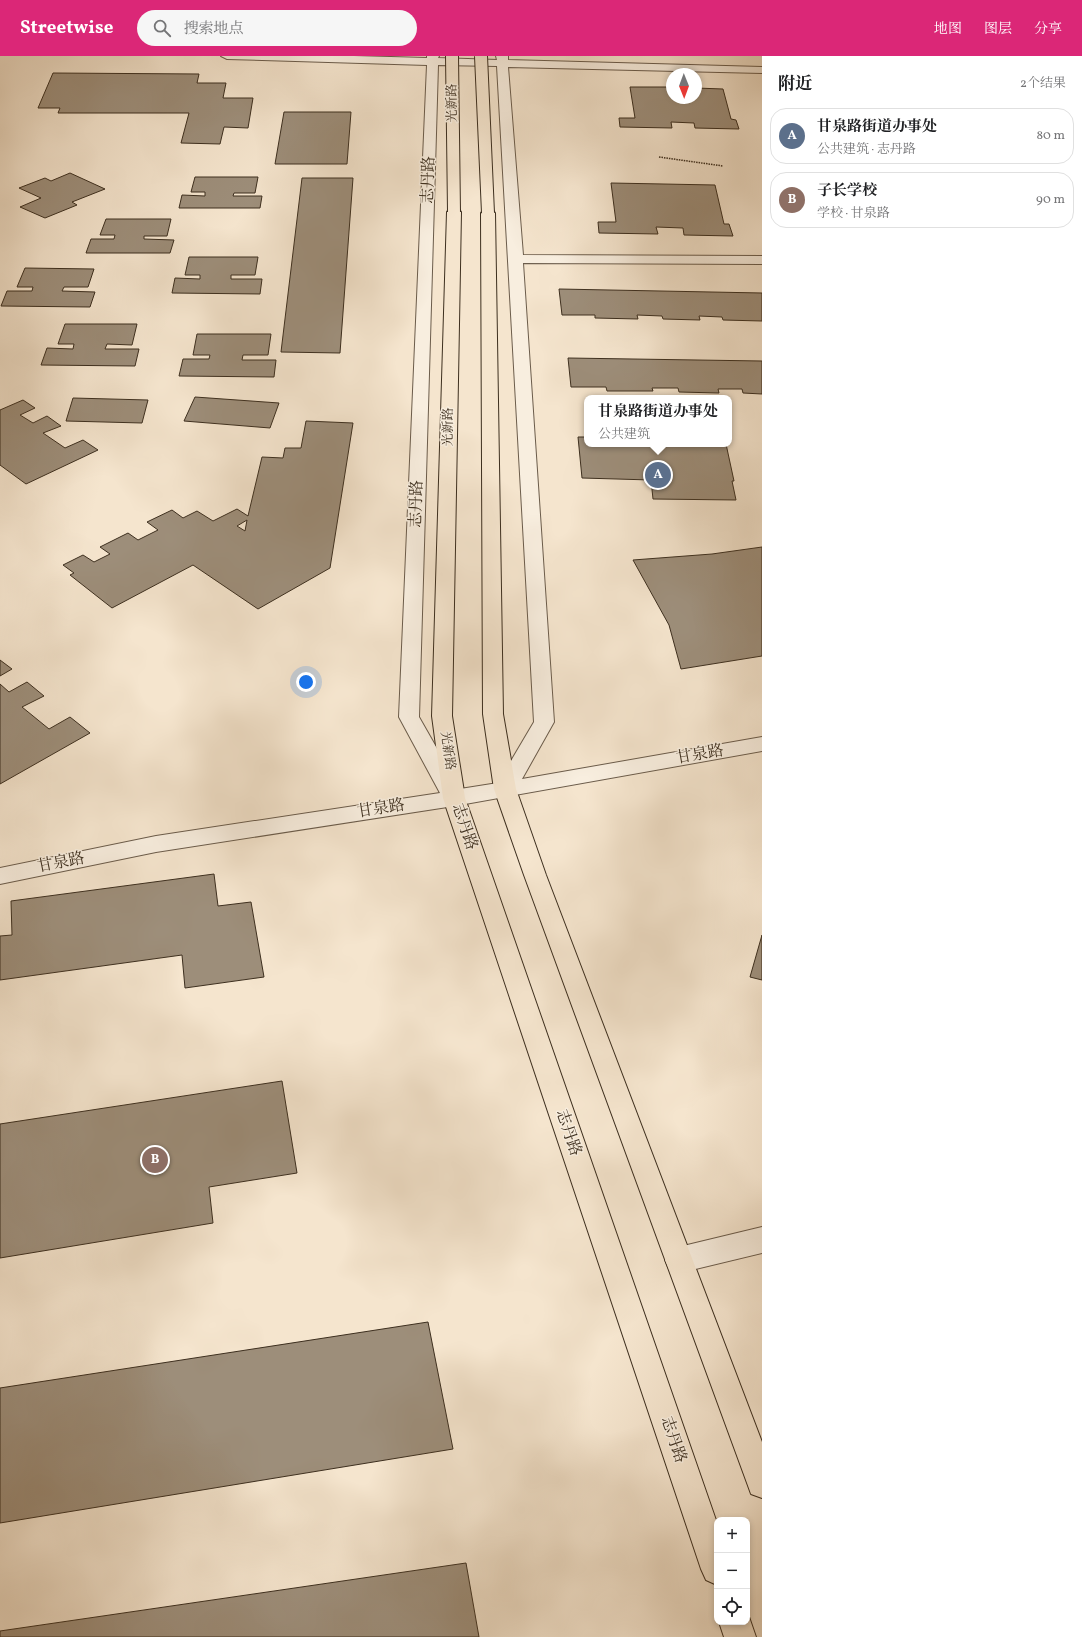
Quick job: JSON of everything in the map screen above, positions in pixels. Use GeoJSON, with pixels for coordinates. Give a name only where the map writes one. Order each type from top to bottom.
{"type":"FeatureCollection","features":[{"type":"Feature","properties":{"kind":"main road","name":"光新路"},"geometry":{"type":"LineString","coordinates":[[452,56],[454,212],[442,716],[454,798]]}},
{"type":"Feature","properties":{"kind":"main road","name":"光新路"},"geometry":{"type":"LineString","coordinates":[[481,56],[488,213],[493,714],[505,789]]}},
{"type":"Feature","properties":{"kind":"main road"},"geometry":{"type":"LineString","coordinates":[[505,789],[535,875],[762,1483]]}},
{"type":"Feature","properties":{"kind":"main road","name":"志丹路"},"geometry":{"type":"LineString","coordinates":[[454,798],[714,1560]]}},
{"type":"Feature","properties":{"kind":"main road"},"geometry":{"type":"LineString","coordinates":[[736,1625],[740,1637]]}},
{"type":"Feature","properties":{"kind":"street"},"geometry":{"type":"LineString","coordinates":[[227,56],[502,60],[762,70]]}},
{"type":"Feature","properties":{"kind":"street","name":"志丹路"},"geometry":{"type":"LineString","coordinates":[[433,59],[409,718],[454,798]]}},
{"type":"Feature","properties":{"kind":"street"},"geometry":{"type":"LineString","coordinates":[[502,60],[516,259],[544,722],[505,789]]}},
{"type":"Feature","properties":{"kind":"street"},"geometry":{"type":"LineString","coordinates":[[516,259],[762,260]]}},
{"type":"Feature","properties":{"kind":"street","name":"甘泉路"},"geometry":{"type":"LineString","coordinates":[[0,876],[156,844],[454,798],[762,744]]}},
{"type":"Feature","properties":{"kind":"street"},"geometry":{"type":"LineString","coordinates":[[679,1260],[762,1240]]}},
{"type":"Feature","properties":{"kind":"path"},"geometry":{"type":"LineString","coordinates":[[659,158],[723,166]]}},
{"type":"Feature","properties":{"kind":"building"},"geometry":{"type":"Polygon","coordinates":[[[53,73],[199,74],[197,83],[226,83],[223,98],[253,98],[248,128],[224,127],[220,144],[181,143],[189,113],[58,113],[60,108],[38,108],[53,73]]]}},
{"type":"Feature","properties":{"kind":"building"},"geometry":{"type":"Polygon","coordinates":[[[630,87],[666,87],[666,104],[702,104],[702,88],[723,89],[731,119],[736,120],[739,129],[695,128],[694,123],[671,122],[672,128],[620,127],[619,118],[635,118],[630,87]]]}},
{"type":"Feature","properties":{"kind":"building"},"geometry":{"type":"Polygon","coordinates":[[[284,112],[351,112],[347,164],[275,164],[284,112]]]}},
{"type":"Feature","properties":{"kind":"building"},"geometry":{"type":"Polygon","coordinates":[[[70,173],[105,189],[72,202],[77,205],[45,218],[20,207],[41,198],[19,188],[45,178],[51,181],[70,173]]]}},
{"type":"Feature","properties":{"kind":"building"},"geometry":{"type":"Polygon","coordinates":[[[195,177],[258,177],[255,193],[234,193],[233,196],[262,196],[260,208],[179,208],[182,195],[205,196],[205,192],[191,192],[195,177]]]}},
{"type":"Feature","properties":{"kind":"building"},"geometry":{"type":"Polygon","coordinates":[[[302,178],[353,178],[340,353],[281,352],[302,178]]]}},
{"type":"Feature","properties":{"kind":"building"},"geometry":{"type":"Polygon","coordinates":[[[611,183],[715,185],[724,224],[729,224],[733,236],[684,235],[683,228],[656,227],[658,234],[599,233],[598,222],[616,222],[611,183]]]}},
{"type":"Feature","properties":{"kind":"building"},"geometry":{"type":"Polygon","coordinates":[[[106,219],[171,219],[167,236],[144,236],[144,239],[174,240],[170,253],[86,253],[91,239],[114,239],[115,235],[100,235],[106,219]]]}},
{"type":"Feature","properties":{"kind":"building"},"geometry":{"type":"Polygon","coordinates":[[[189,257],[258,257],[255,275],[231,275],[231,279],[262,279],[260,294],[172,293],[175,278],[200,279],[200,275],[185,275],[189,257]]]}},
{"type":"Feature","properties":{"kind":"building"},"geometry":{"type":"Polygon","coordinates":[[[25,268],[94,269],[88,287],[64,287],[62,291],[95,292],[90,307],[1,306],[7,291],[32,291],[33,287],[17,287],[25,268]]]}},
{"type":"Feature","properties":{"kind":"building"},"geometry":{"type":"Polygon","coordinates":[[[559,289],[762,293],[762,321],[723,320],[722,317],[699,316],[700,320],[663,319],[662,316],[637,315],[638,319],[595,318],[595,315],[562,315],[559,289]]]}},
{"type":"Feature","properties":{"kind":"building"},"geometry":{"type":"Polygon","coordinates":[[[65,324],[137,324],[132,345],[107,344],[105,349],[139,349],[135,366],[41,365],[47,348],[73,349],[74,344],[58,344],[65,324]]]}},
{"type":"Feature","properties":{"kind":"building"},"geometry":{"type":"Polygon","coordinates":[[[197,334],[271,334],[268,355],[243,355],[242,360],[276,360],[274,377],[179,376],[183,359],[209,359],[210,355],[193,355],[197,334]]]}},
{"type":"Feature","properties":{"kind":"building"},"geometry":{"type":"Polygon","coordinates":[[[568,358],[762,361],[762,394],[743,393],[742,389],[718,389],[719,393],[679,392],[678,388],[652,388],[653,391],[607,391],[606,387],[571,387],[568,358]]]}},
{"type":"Feature","properties":{"kind":"building"},"geometry":{"type":"Polygon","coordinates":[[[195,397],[279,403],[270,428],[184,421],[195,397]]]}},
{"type":"Feature","properties":{"kind":"building"},"geometry":{"type":"Polygon","coordinates":[[[73,398],[148,400],[142,423],[66,421],[73,398]]]}},
{"type":"Feature","properties":{"kind":"building"},"geometry":{"type":"Polygon","coordinates":[[[23,400],[35,408],[20,415],[33,423],[47,416],[61,426],[43,433],[65,448],[83,440],[98,450],[26,484],[0,465],[0,410],[23,400]]]}},
{"type":"Feature","properties":{"kind":"building"},"geometry":{"type":"Polygon","coordinates":[[[306,421],[353,423],[330,568],[258,609],[193,565],[112,608],[70,575],[74,573],[63,565],[83,555],[94,562],[110,554],[100,547],[128,533],[138,540],[158,530],[147,522],[172,510],[183,518],[197,511],[213,521],[237,509],[248,516],[262,457],[283,458],[285,448],[301,448],[306,421]],[[247,520],[237,526],[245,531],[247,520]]]}},
{"type":"Feature","properties":{"kind":"building"},"geometry":{"type":"Polygon","coordinates":[[[578,437],[584,437],[584,447],[727,447],[734,481],[732,481],[736,500],[653,499],[651,480],[582,478],[578,437]]]}},
{"type":"Feature","properties":{"kind":"building"},"geometry":{"type":"Polygon","coordinates":[[[762,547],[762,656],[681,669],[669,625],[633,560],[712,554],[762,547]]]}},
{"type":"Feature","properties":{"kind":"building"},"geometry":{"type":"Polygon","coordinates":[[[0,660],[12,669],[0,676],[0,660]]]}},
{"type":"Feature","properties":{"kind":"building"},"geometry":{"type":"Polygon","coordinates":[[[27,682],[44,696],[22,707],[49,729],[70,717],[90,733],[0,784],[0,684],[9,692],[27,682]]]}},
{"type":"Feature","properties":{"kind":"building"},"geometry":{"type":"Polygon","coordinates":[[[214,874],[218,906],[251,902],[264,977],[185,988],[182,955],[0,980],[0,936],[12,935],[11,901],[214,874]]]}},
{"type":"Feature","properties":{"kind":"building"},"geometry":{"type":"Polygon","coordinates":[[[762,935],[762,980],[750,977],[762,935]]]}},
{"type":"Feature","properties":{"kind":"building"},"geometry":{"type":"Polygon","coordinates":[[[282,1081],[297,1173],[209,1187],[213,1223],[0,1258],[0,1124],[282,1081]]]}},
{"type":"Feature","properties":{"kind":"building"},"geometry":{"type":"Polygon","coordinates":[[[428,1322],[453,1449],[0,1523],[0,1388],[428,1322]]]}},
{"type":"Feature","properties":{"kind":"building"},"geometry":{"type":"Polygon","coordinates":[[[466,1563],[479,1637],[0,1637],[0,1631],[466,1563]]]}},
{"type":"Feature","properties":{"kind":"place","name":"甘泉路街道办事处"},"geometry":{"type":"Point","coordinates":[658,475]}},
{"type":"Feature","properties":{"kind":"place","name":"子长学校"},"geometry":{"type":"Point","coordinates":[155,1160]}}]}
